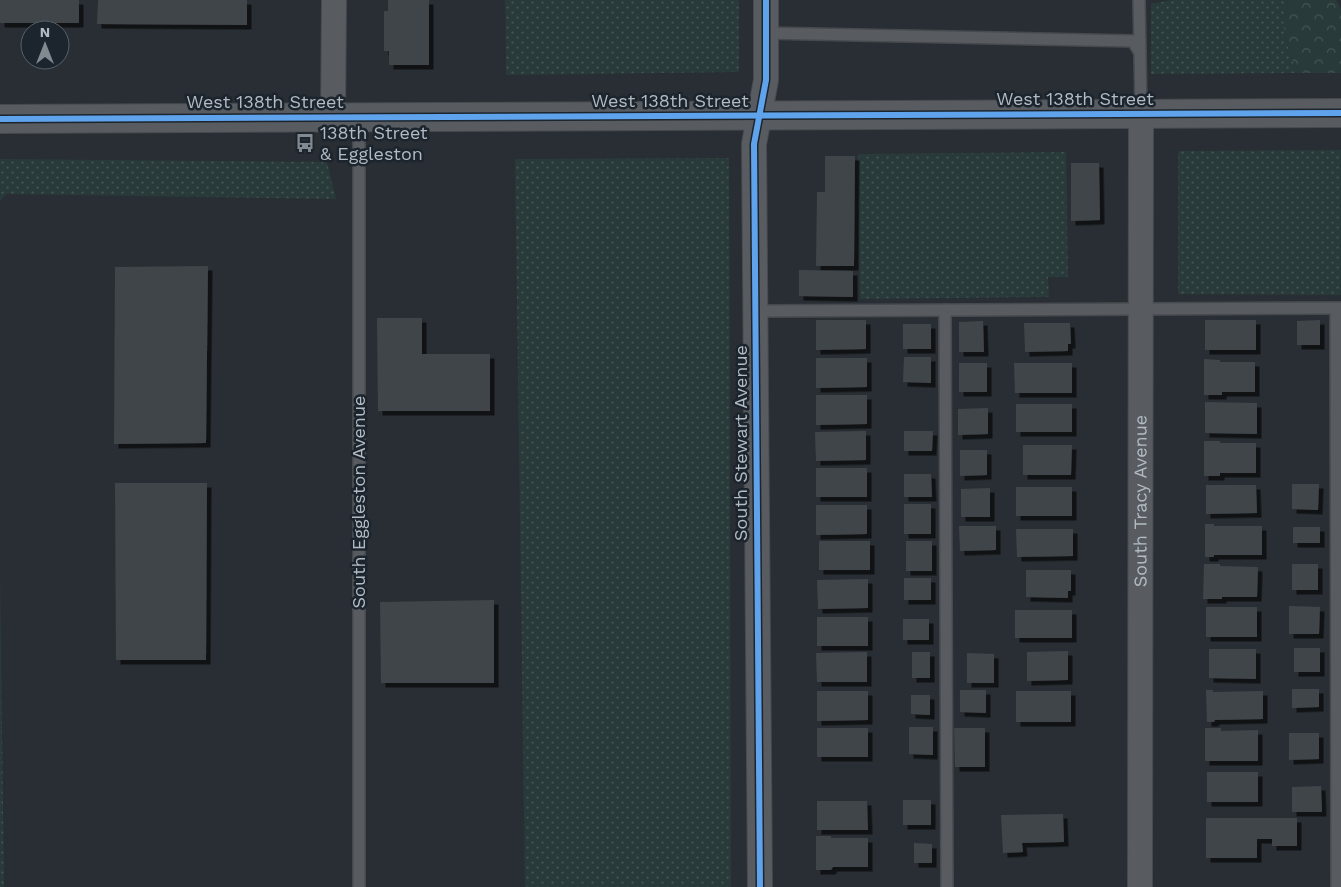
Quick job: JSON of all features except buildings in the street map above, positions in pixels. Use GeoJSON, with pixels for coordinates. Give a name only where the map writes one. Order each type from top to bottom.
{"type":"FeatureCollection","features":[{"type":"Feature","properties":{"kind":"street","name":"South Eggleston Avenue"},"geometry":{"type":"LineString","coordinates":[[334,0],[346,117]]}},
{"type":"Feature","properties":{"kind":"street","name":"South Stewart Avenue"},"geometry":{"type":"LineString","coordinates":[[760,887],[754,144],[766,80],[766,0]]}},
{"type":"Feature","properties":{"kind":"street","name":"South Tracy Avenue"},"geometry":{"type":"LineString","coordinates":[[1140,887],[1141,114]]}},
{"type":"Feature","properties":{"kind":"street","name":"West 138th Street"},"geometry":{"type":"LineString","coordinates":[[0,119],[1341,114]]}},
{"type":"Feature","properties":{"kind":"lane"},"geometry":{"type":"LineString","coordinates":[[1138,0],[1141,114]]}},
{"type":"Feature","properties":{"kind":"lane"},"geometry":{"type":"LineString","coordinates":[[766,33],[1133,41],[1140,53]]}},
{"type":"Feature","properties":{"kind":"lane","name":"South Eggleston Avenue"},"geometry":{"type":"LineString","coordinates":[[346,117],[359,887]]}},
{"type":"Feature","properties":{"kind":"lane"},"geometry":{"type":"LineString","coordinates":[[755,311],[1339,308],[1337,887]]}},
{"type":"Feature","properties":{"kind":"lane"},"geometry":{"type":"LineString","coordinates":[[945,310],[947,887]]}},
{"type":"Feature","properties":{"kind":"green space"},"geometry":{"type":"Polygon","coordinates":[[[505,0],[739,0],[739,72],[506,75],[505,0]]]}},
{"type":"Feature","properties":{"kind":"green space"},"geometry":{"type":"Polygon","coordinates":[[[1172,0],[1288,0],[1285,9],[1284,28],[1288,46],[1298,73],[1151,74],[1151,4],[1172,0]]]}},
{"type":"Feature","properties":{"kind":"green space"},"geometry":{"type":"Polygon","coordinates":[[[1288,0],[1336,0],[1341,9],[1341,73],[1298,73],[1288,46],[1284,28],[1285,9],[1288,0]]]}},
{"type":"Feature","properties":{"kind":"green space"},"geometry":{"type":"Polygon","coordinates":[[[1341,150],[1341,295],[1178,294],[1178,151],[1341,150]]]}},
{"type":"Feature","properties":{"kind":"green space"},"geometry":{"type":"Polygon","coordinates":[[[1066,152],[1068,277],[1048,277],[1049,297],[860,299],[858,154],[1066,152]]]}},
{"type":"Feature","properties":{"kind":"green space"},"geometry":{"type":"Polygon","coordinates":[[[729,158],[731,887],[525,887],[515,159],[729,158]]]}},
{"type":"Feature","properties":{"kind":"green space"},"geometry":{"type":"Polygon","coordinates":[[[0,159],[327,162],[336,199],[6,194],[0,201],[0,159]]]}},
{"type":"Feature","properties":{"kind":"green space"},"geometry":{"type":"Polygon","coordinates":[[[0,567],[4,887],[0,887],[0,567]]]}},
{"type":"Feature","properties":{"kind":"cycle path"},"geometry":{"type":"LineString","coordinates":[[760,887],[754,144],[766,80],[766,0]]}},
{"type":"Feature","properties":{"kind":"cycle path"},"geometry":{"type":"LineString","coordinates":[[0,119],[1341,113]]}},
{"type":"Feature","properties":{"kind":"place","name":"138th Street & Eggleston"},"geometry":{"type":"Point","coordinates":[305,143]}}]}
